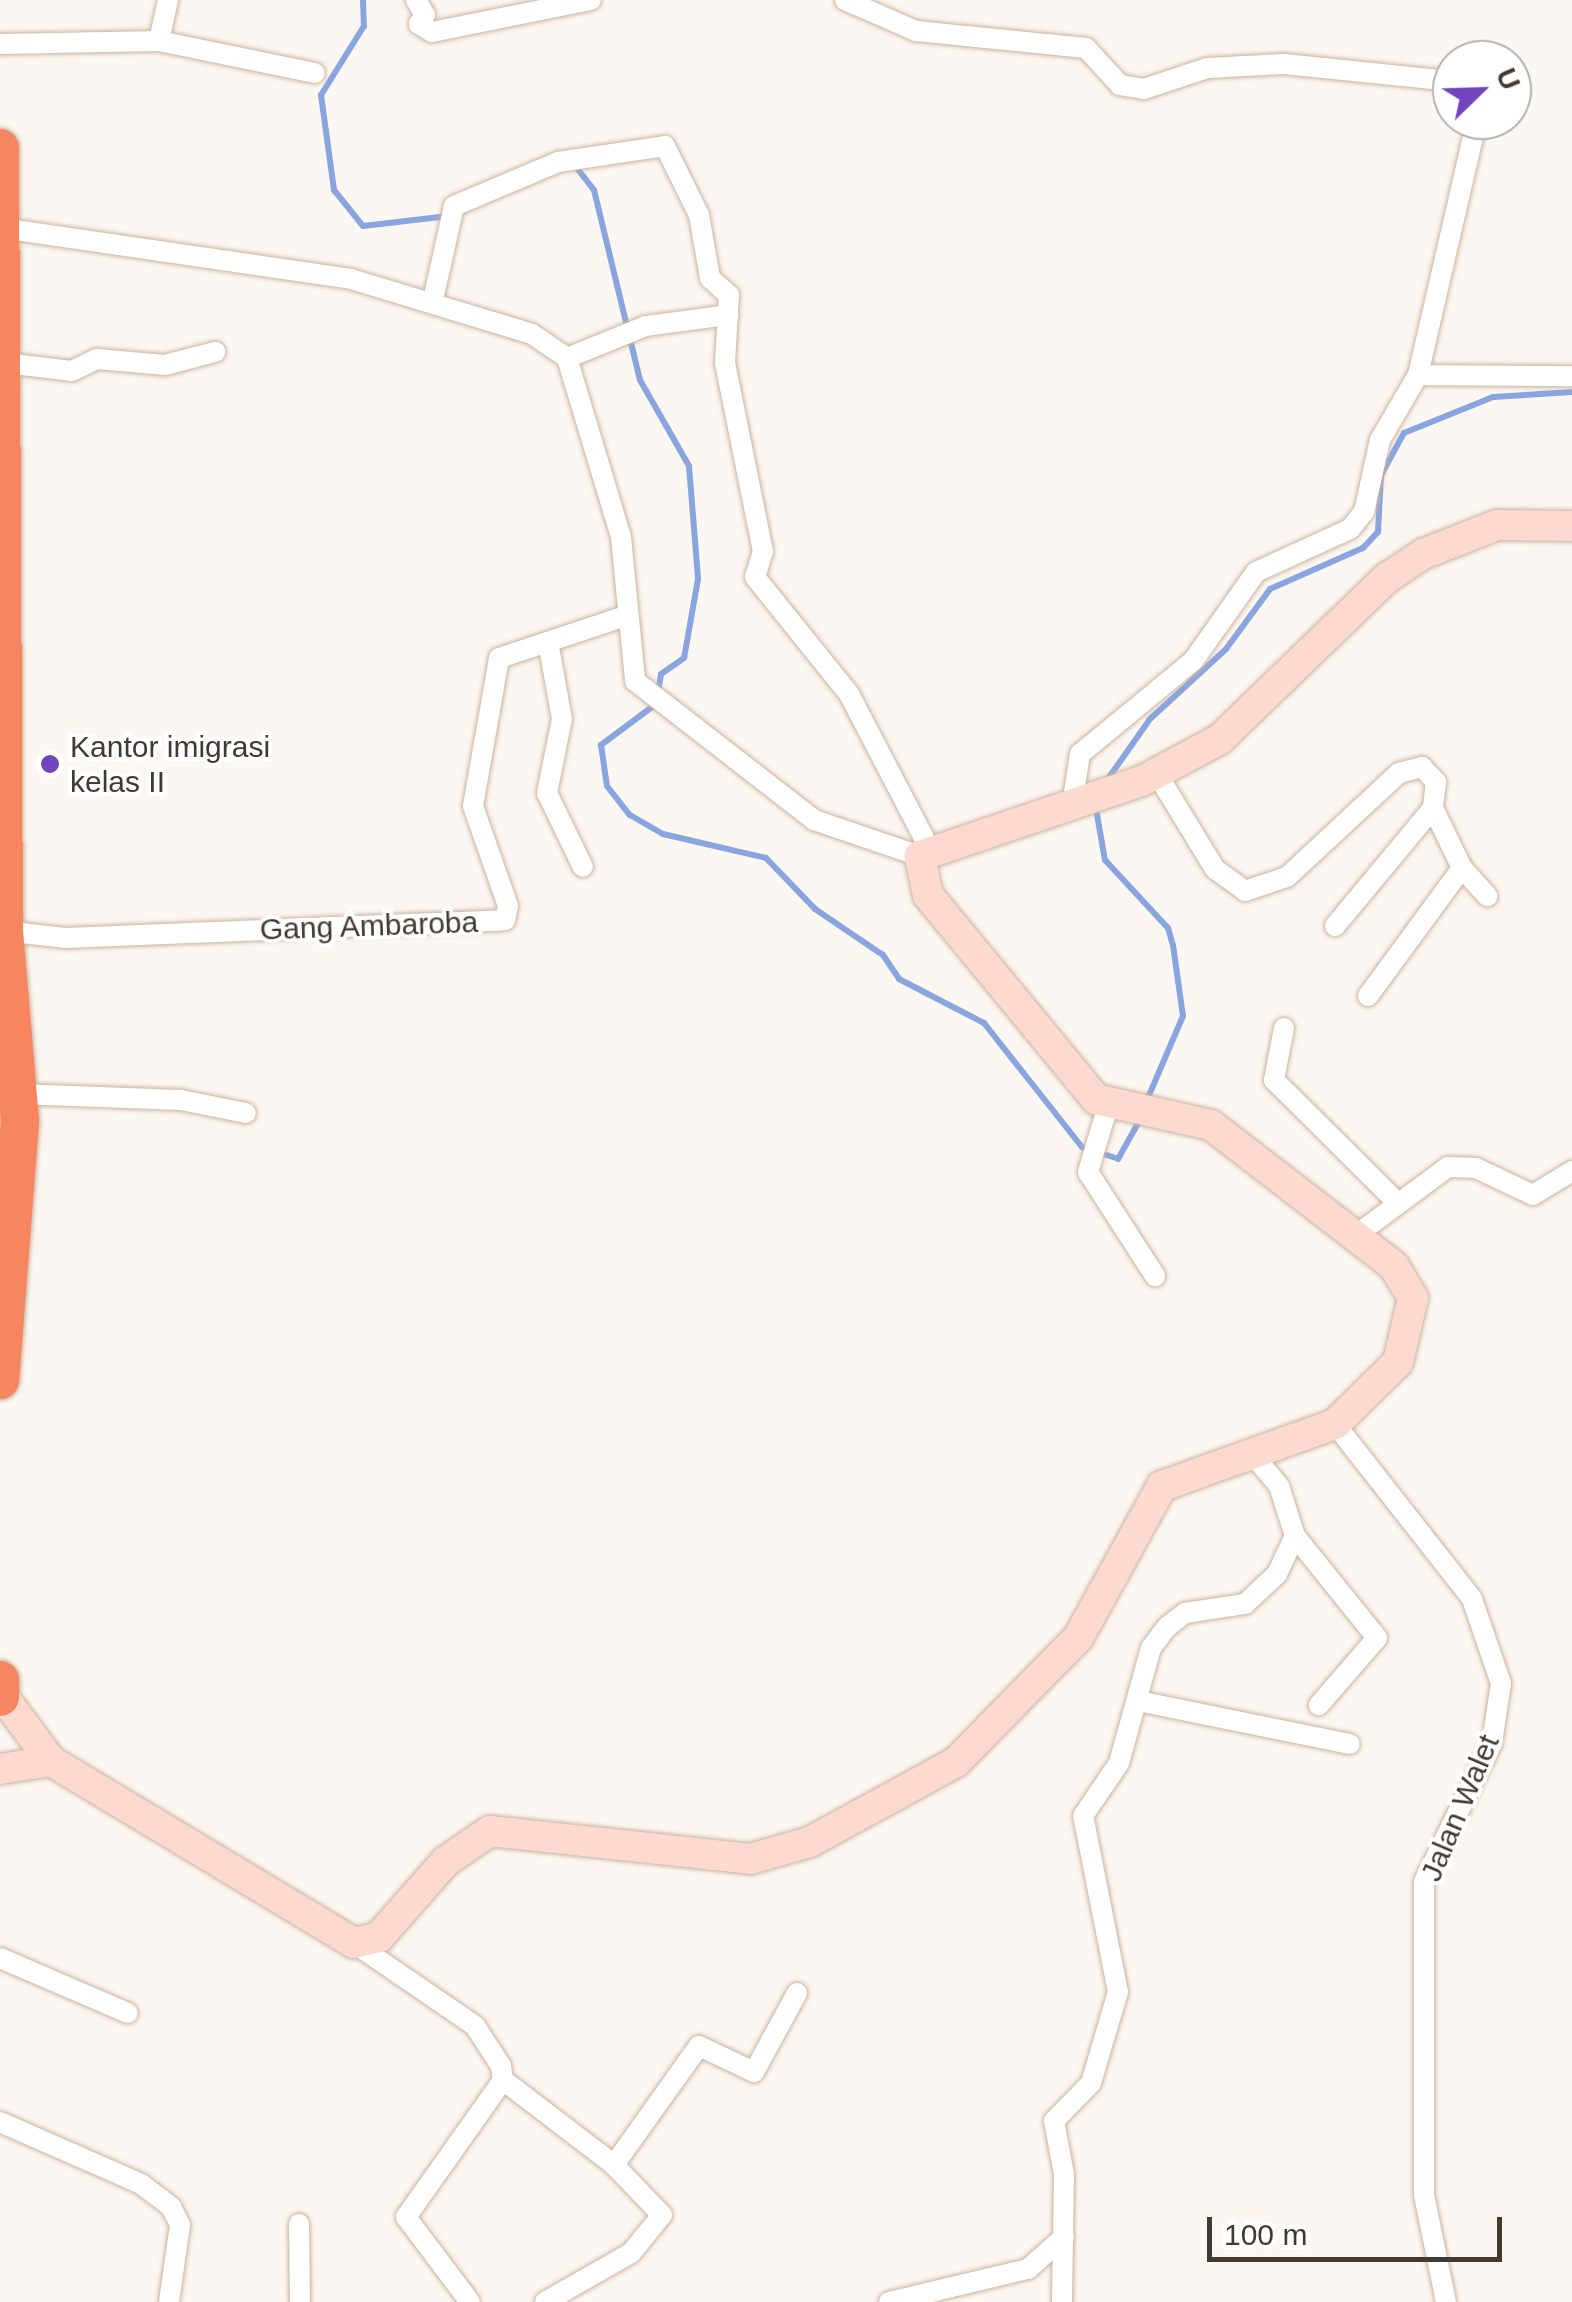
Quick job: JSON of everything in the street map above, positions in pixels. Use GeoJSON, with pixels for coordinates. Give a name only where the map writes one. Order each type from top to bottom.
{"type":"FeatureCollection","features":[{"type":"Feature","properties":{"kind":"highway"},"geometry":{"type":"LineString","coordinates":[[0,148],[2,820],[5,951],[20,1094],[0,1380]]}},
{"type":"Feature","properties":{"kind":"highway"},"geometry":{"type":"LineString","coordinates":[[0,1680],[0,1695]]}},
{"type":"Feature","properties":{"kind":"main road"},"geometry":{"type":"LineString","coordinates":[[0,1695],[51,1761],[354,1942],[380,1936],[446,1861],[490,1831],[750,1859],[810,1842],[934,1775],[971,1750],[1078,1638],[1162,1486],[1335,1424],[1398,1362],[1413,1298],[1394,1266],[1211,1125],[1162,1110],[1115,1108],[928,895],[925,852],[1150,778],[1220,739],[1387,578],[1423,554],[1497,525],[1572,526]]}},
{"type":"Feature","properties":{"kind":"main road"},"geometry":{"type":"LineString","coordinates":[[0,1768],[51,1761]]}},
{"type":"Feature","properties":{"kind":"street"},"geometry":{"type":"LineString","coordinates":[[159,41],[168,0]]}},
{"type":"Feature","properties":{"kind":"street"},"geometry":{"type":"LineString","coordinates":[[416,0],[425,15],[419,24],[432,32],[591,0]]}},
{"type":"Feature","properties":{"kind":"street"},"geometry":{"type":"LineString","coordinates":[[846,0],[916,31],[1086,48],[1120,84],[1144,90],[1207,68],[1284,64],[1432,79]]}},
{"type":"Feature","properties":{"kind":"street"},"geometry":{"type":"LineString","coordinates":[[0,44],[159,41],[315,73]]}},
{"type":"Feature","properties":{"kind":"street"},"geometry":{"type":"LineString","coordinates":[[1077,805],[1080,754],[1193,661],[1256,572],[1359,520],[1380,440],[1418,375],[1473,140]]}},
{"type":"Feature","properties":{"kind":"street"},"geometry":{"type":"LineString","coordinates":[[433,300],[444,237],[454,206],[558,162],[661,142],[699,216],[710,278],[729,295],[732,411],[762,551],[756,577],[848,694],[925,852]]}},
{"type":"Feature","properties":{"kind":"street"},"geometry":{"type":"LineString","coordinates":[[2,228],[351,279],[511,322],[567,358],[624,550],[630,670],[644,694],[814,820],[925,852]]}},
{"type":"Feature","properties":{"kind":"street"},"geometry":{"type":"LineString","coordinates":[[567,358],[646,326],[728,315]]}},
{"type":"Feature","properties":{"kind":"street"},"geometry":{"type":"LineString","coordinates":[[3,344],[72,371],[97,359],[165,365],[215,352]]}},
{"type":"Feature","properties":{"kind":"street"},"geometry":{"type":"LineString","coordinates":[[1418,375],[1572,376]]}},
{"type":"Feature","properties":{"kind":"street","name":"Gang Ambaroba"},"geometry":{"type":"LineString","coordinates":[[5,951],[65,938],[505,920],[508,906],[472,806],[499,658],[628,615]]}},
{"type":"Feature","properties":{"kind":"street"},"geometry":{"type":"LineString","coordinates":[[548,642],[562,719],[547,792],[582,866]]}},
{"type":"Feature","properties":{"kind":"street"},"geometry":{"type":"LineString","coordinates":[[1150,778],[1215,870],[1245,891],[1287,877],[1408,768],[1422,767],[1436,782],[1433,808],[1462,868],[1487,896]]}},
{"type":"Feature","properties":{"kind":"street"},"geometry":{"type":"LineString","coordinates":[[1334,926],[1433,808]]}},
{"type":"Feature","properties":{"kind":"street"},"geometry":{"type":"LineString","coordinates":[[1368,996],[1462,868]]}},
{"type":"Feature","properties":{"kind":"street"},"geometry":{"type":"LineString","coordinates":[[1284,1028],[1274,1080],[1398,1202]]}},
{"type":"Feature","properties":{"kind":"street"},"geometry":{"type":"LineString","coordinates":[[20,1094],[181,1100],[246,1113]]}},
{"type":"Feature","properties":{"kind":"street"},"geometry":{"type":"LineString","coordinates":[[1115,1108],[1097,1136],[1090,1161],[1092,1185],[1154,1276]]}},
{"type":"Feature","properties":{"kind":"street"},"geometry":{"type":"LineString","coordinates":[[1355,1236],[1398,1202],[1462,1164],[1532,1196],[1572,1171]]}},
{"type":"Feature","properties":{"kind":"street","name":"Jalan Walet"},"geometry":{"type":"LineString","coordinates":[[1335,1424],[1472,1598],[1501,1683],[1492,1742],[1424,1882],[1424,2196],[1446,2302]]}},
{"type":"Feature","properties":{"kind":"street"},"geometry":{"type":"LineString","coordinates":[[1251,1452],[1279,1486],[1295,1536],[1377,1638],[1319,1705]]}},
{"type":"Feature","properties":{"kind":"street"},"geometry":{"type":"LineString","coordinates":[[1062,2302],[1064,2237],[1054,2120],[1090,2084],[1118,1992],[1083,1816],[1119,1763],[1151,1648],[1166,1628],[1186,1613],[1263,1594],[1295,1536]]}},
{"type":"Feature","properties":{"kind":"street"},"geometry":{"type":"LineString","coordinates":[[1138,1702],[1350,1744]]}},
{"type":"Feature","properties":{"kind":"street"},"geometry":{"type":"LineString","coordinates":[[354,1942],[475,2026],[496,2051],[502,2080],[614,2165],[659,2205],[656,2231],[545,2302]]}},
{"type":"Feature","properties":{"kind":"street"},"geometry":{"type":"LineString","coordinates":[[0,1958],[128,2013]]}},
{"type":"Feature","properties":{"kind":"street"},"geometry":{"type":"LineString","coordinates":[[614,2165],[699,2046],[751,2074],[797,1993]]}},
{"type":"Feature","properties":{"kind":"street"},"geometry":{"type":"LineString","coordinates":[[470,2302],[406,2217],[502,2080]]}},
{"type":"Feature","properties":{"kind":"street"},"geometry":{"type":"LineString","coordinates":[[0,2122],[142,2184],[171,2207],[180,2225],[170,2301]]}},
{"type":"Feature","properties":{"kind":"street"},"geometry":{"type":"LineString","coordinates":[[299,2224],[300,2302]]}},
{"type":"Feature","properties":{"kind":"street"},"geometry":{"type":"LineString","coordinates":[[889,2302],[1028,2269],[1064,2237]]}},
{"type":"Feature","properties":{"kind":"waterway"},"geometry":{"type":"LineString","coordinates":[[363,0],[364,26],[321,95],[334,190],[363,226],[448,216]]}},
{"type":"Feature","properties":{"kind":"waterway"},"geometry":{"type":"LineString","coordinates":[[576,167],[594,190],[640,380],[689,466],[698,579],[684,658],[661,674],[656,704],[601,745],[607,786],[630,815],[663,834],[766,858],[815,909],[883,955],[899,979],[984,1023],[1082,1147],[1118,1159],[1142,1116]]}},
{"type":"Feature","properties":{"kind":"waterway"},"geometry":{"type":"LineString","coordinates":[[1105,783],[1150,719],[1226,649],[1270,589],[1363,548],[1378,532],[1381,475],[1404,433],[1493,397],[1572,392]]}},
{"type":"Feature","properties":{"kind":"waterway"},"geometry":{"type":"LineString","coordinates":[[1096,809],[1105,860],[1168,928],[1173,945],[1183,1016],[1147,1100]]}},
{"type":"Feature","properties":{"kind":"place","name":"Kantor imigrasi kelas II"},"geometry":{"type":"Point","coordinates":[50,764]}}]}
